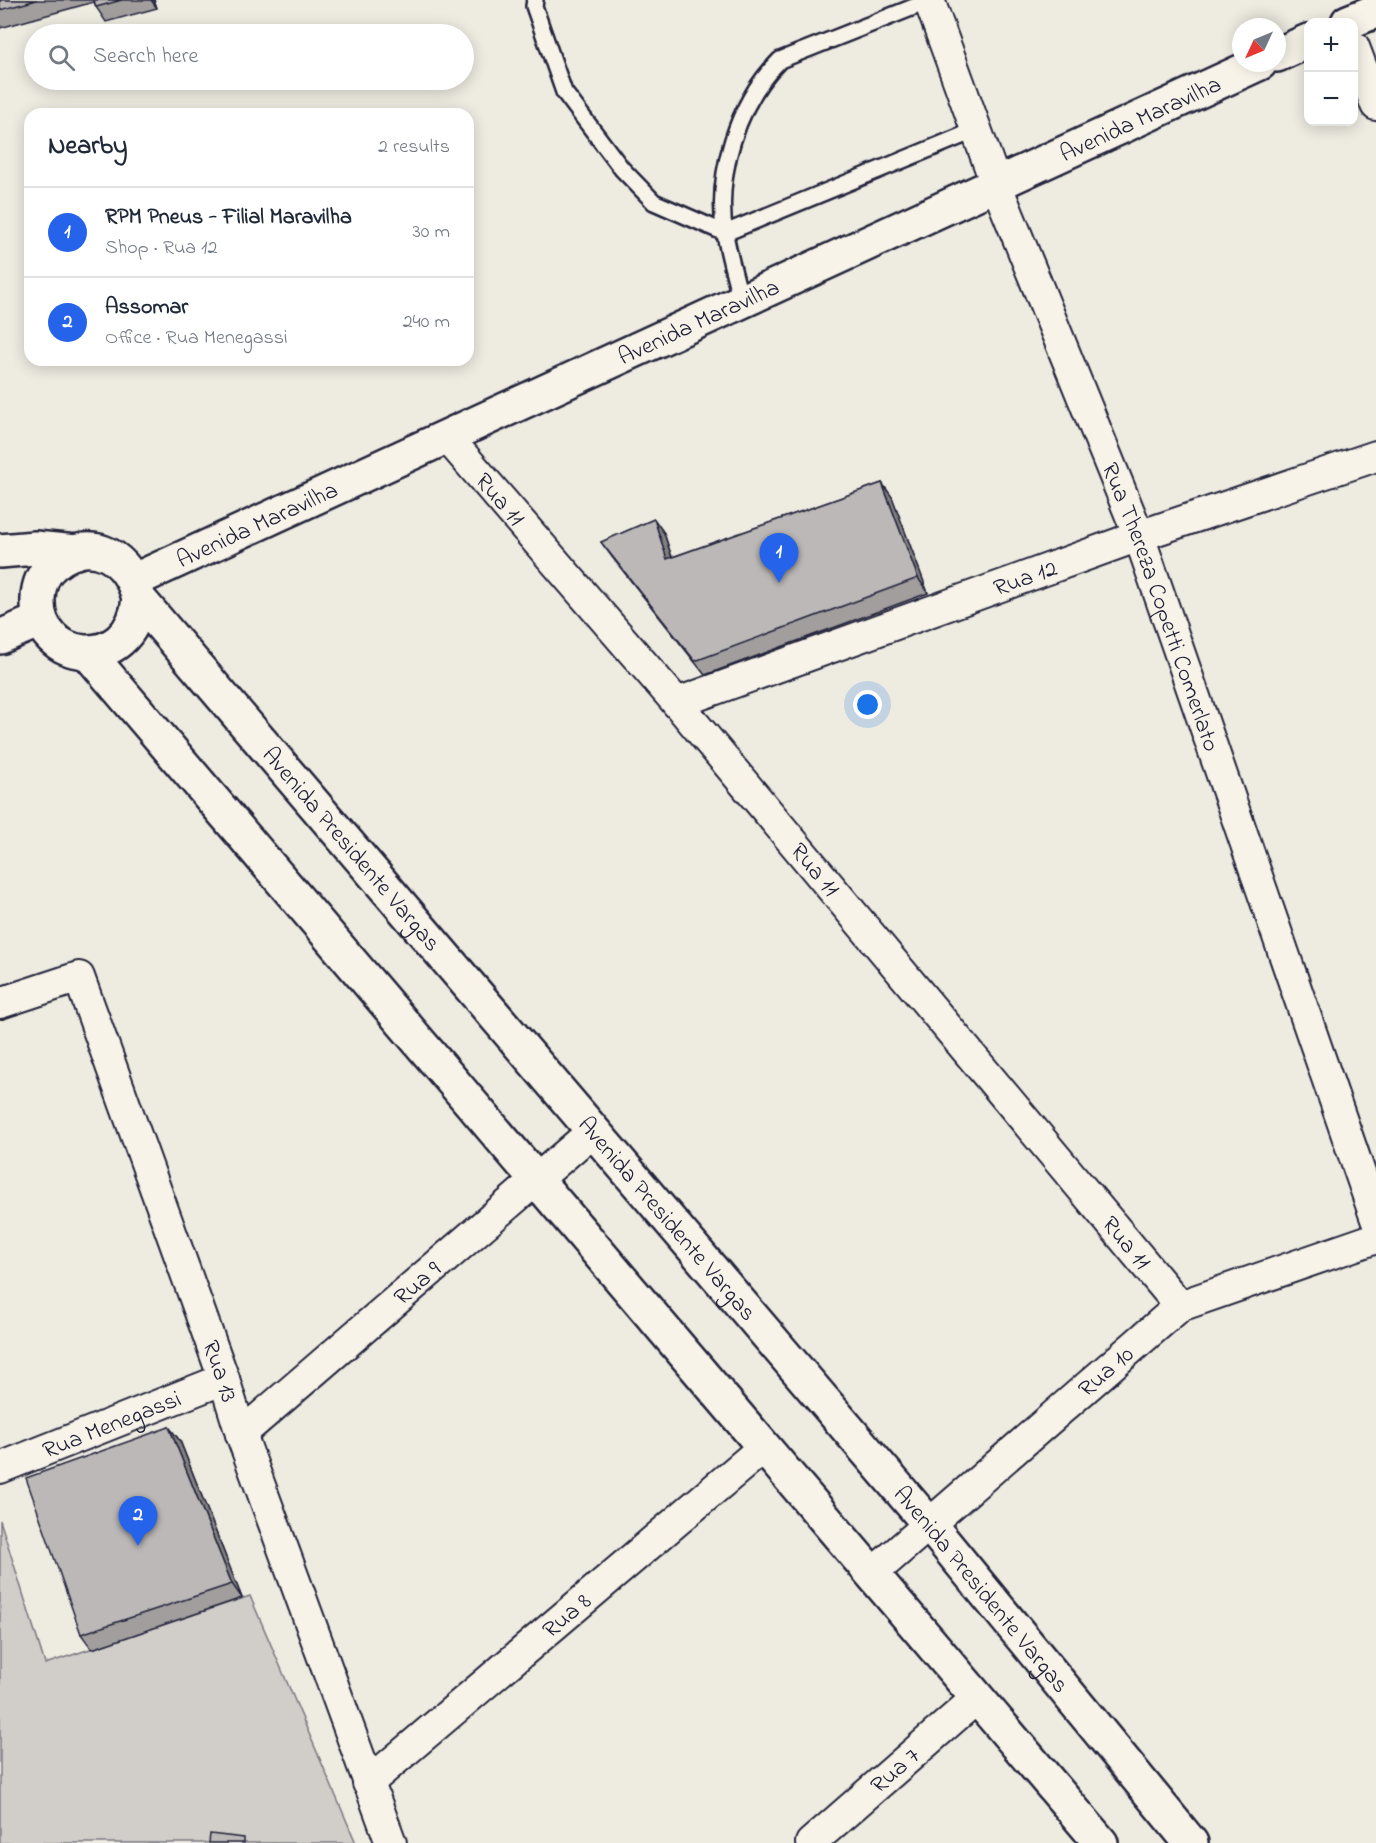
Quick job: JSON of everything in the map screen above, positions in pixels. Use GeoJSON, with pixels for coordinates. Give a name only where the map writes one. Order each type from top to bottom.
{"type":"FeatureCollection","features":[{"type":"Feature","properties":{"kind":"street","name":"Rua Thereza Copetti Comerlato"},"geometry":{"type":"LineString","coordinates":[[929,0],[996,184],[1139,536],[1376,1219]]}},
{"type":"Feature","properties":{"kind":"street"},"geometry":{"type":"LineString","coordinates":[[1358,18],[1376,11]]}},
{"type":"Feature","properties":{"kind":"street"},"geometry":{"type":"LineString","coordinates":[[1286,51],[1304,43]]}},
{"type":"Feature","properties":{"kind":"street"},"geometry":{"type":"LineString","coordinates":[[1358,60],[1376,105]]}},
{"type":"Feature","properties":{"kind":"street","name":"Avenida Maravilha"},"geometry":{"type":"LineString","coordinates":[[137,590],[447,437],[1240,72]]}},
{"type":"Feature","properties":{"kind":"street","name":"Rua 11"},"geometry":{"type":"LineString","coordinates":[[447,437],[677,703],[1180,1306]]}},
{"type":"Feature","properties":{"kind":"street","name":"Rua 12"},"geometry":{"type":"LineString","coordinates":[[677,703],[1139,536],[1376,456]]}},
{"type":"Feature","properties":{"kind":"street"},"geometry":{"type":"LineString","coordinates":[[0,551],[53,548],[76,552],[90,550],[104,553],[122,564],[137,590],[138,615],[130,631],[119,642],[104,650],[88,653],[68,648],[52,637],[40,620],[38,591],[43,578],[51,566],[76,552]]}},
{"type":"Feature","properties":{"kind":"street","name":"Avenida Presidente Vargas"},"geometry":{"type":"LineString","coordinates":[[137,590],[593,1131],[929,1524],[1191,1843]]}},
{"type":"Feature","properties":{"kind":"street"},"geometry":{"type":"LineString","coordinates":[[0,637],[40,620]]}},
{"type":"Feature","properties":{"kind":"street"},"geometry":{"type":"LineString","coordinates":[[88,653],[1101,1843]]}},
{"type":"Feature","properties":{"kind":"street","name":"Rua 13"},"geometry":{"type":"LineString","coordinates":[[0,1003],[79,976],[224,1379],[241,1434],[391,1843]]}},
{"type":"Feature","properties":{"kind":"street","name":"Rua 9"},"geometry":{"type":"LineString","coordinates":[[241,1434],[593,1131]]}},
{"type":"Feature","properties":{"kind":"street","name":"Rua 10"},"geometry":{"type":"LineString","coordinates":[[873,1573],[1180,1306],[1376,1238]]}},
{"type":"Feature","properties":{"kind":"street","name":"Rua Menegassi"},"geometry":{"type":"LineString","coordinates":[[0,1468],[224,1379]]}},
{"type":"Feature","properties":{"kind":"street","name":"Rua 8"},"geometry":{"type":"LineString","coordinates":[[368,1783],[764,1447]]}},
{"type":"Feature","properties":{"kind":"street","name":"Rua 7"},"geometry":{"type":"LineString","coordinates":[[811,1843],[978,1697]]}},
{"type":"Feature","properties":{"kind":"lane"},"geometry":{"type":"LineString","coordinates":[[535,0],[534,6],[564,92],[622,169],[654,202],[725,233],[976,130]]}},
{"type":"Feature","properties":{"kind":"lane"},"geometry":{"type":"LineString","coordinates":[[741,302],[725,233],[723,188],[741,120],[764,76],[780,60],[929,0]]}},
{"type":"Feature","properties":{"kind":"shaded area"},"geometry":{"type":"Polygon","coordinates":[[[0,1520],[45,1664],[250,1596],[356,1843],[0,1843],[0,1520]]]}},
{"type":"Feature","properties":{"kind":"building"},"geometry":{"type":"Polygon","coordinates":[[[0,0],[37,0],[0,10],[0,0]]]}},
{"type":"Feature","properties":{"kind":"building"},"geometry":{"type":"Polygon","coordinates":[[[94,0],[122,0],[96,7],[94,0]]]}},
{"type":"Feature","properties":{"kind":"building"},"geometry":{"type":"Polygon","coordinates":[[[882,483],[918,578],[695,661],[601,542],[654,519],[667,559],[882,483]]]}},
{"type":"Feature","properties":{"kind":"building"},"geometry":{"type":"Polygon","coordinates":[[[169,1427],[232,1584],[81,1634],[26,1478],[169,1427]]]}},
{"type":"Feature","properties":{"kind":"building"},"geometry":{"type":"Polygon","coordinates":[[[210,1834],[244,1838],[244,1843],[209,1843],[210,1834]]]}},
{"type":"Feature","properties":{"kind":"place","name":"RPM Pneus - Filial Maravilha"},"geometry":{"type":"Point","coordinates":[779,583]}},
{"type":"Feature","properties":{"kind":"place","name":"Assomar"},"geometry":{"type":"Point","coordinates":[138,1546]}}]}
